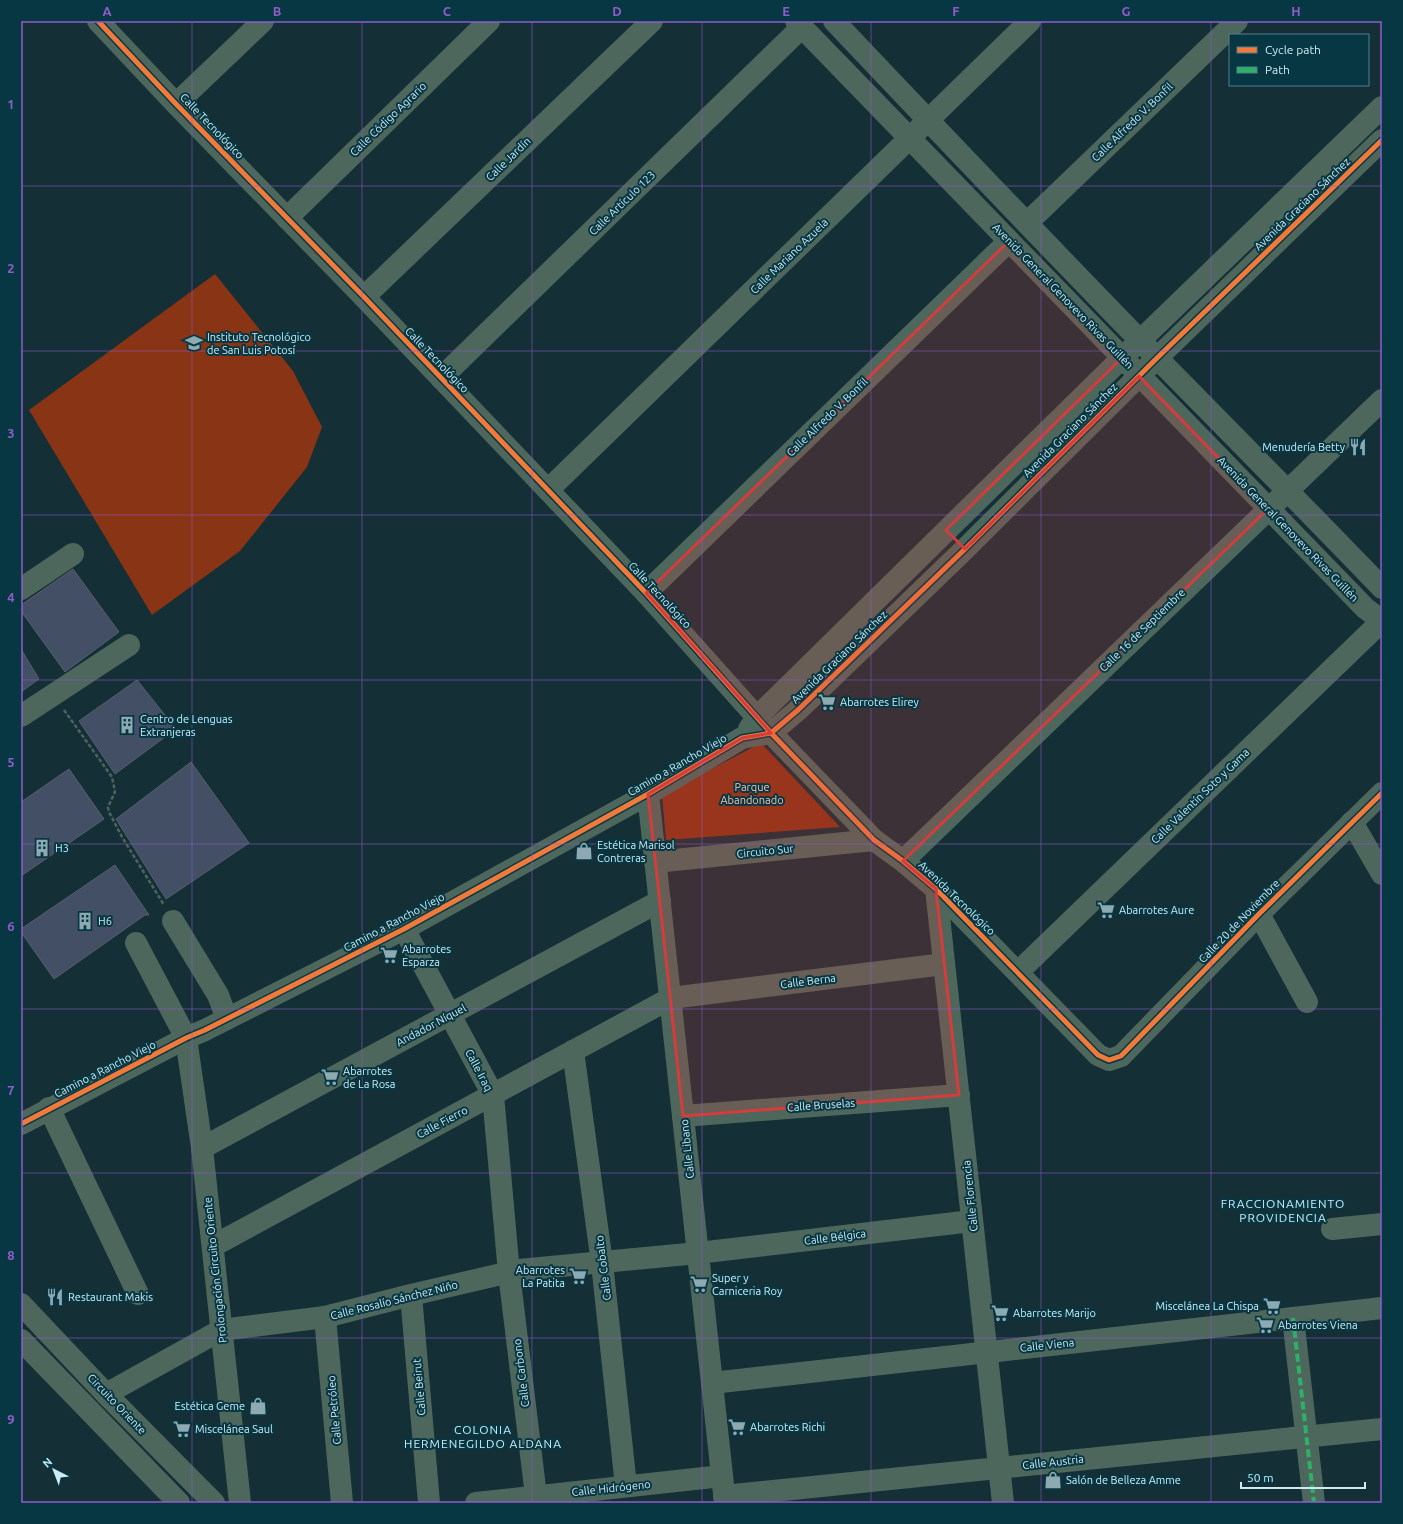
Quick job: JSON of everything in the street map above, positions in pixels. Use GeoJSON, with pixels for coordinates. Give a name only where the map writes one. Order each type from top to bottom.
{"type":"FeatureCollection","features":[{"type":"Feature","properties":{"kind":"street","name":"Calle Tecnológico"},"geometry":{"type":"LineString","coordinates":[[98,21],[646,593],[757,717]]}},
{"type":"Feature","properties":{"kind":"street"},"geometry":{"type":"LineString","coordinates":[[176,104],[263,21]]}},
{"type":"Feature","properties":{"kind":"street","name":"Calle Código Agrario"},"geometry":{"type":"LineString","coordinates":[[287,218],[489,21]]}},
{"type":"Feature","properties":{"kind":"street","name":"Calle Jardín"},"geometry":{"type":"LineString","coordinates":[[364,297],[652,21]]}},
{"type":"Feature","properties":{"kind":"street"},"geometry":{"type":"LineString","coordinates":[[834,21],[928,121],[1157,358],[1288,490],[1382,588]]}},
{"type":"Feature","properties":{"kind":"street","name":"Calle Mariano Azuela"},"geometry":{"type":"LineString","coordinates":[[548,490],[1030,21]]}},
{"type":"Feature","properties":{"kind":"street","name":"Calle Alfredo V. Bonfil"},"geometry":{"type":"LineString","coordinates":[[1027,223],[1237,21]]}},
{"type":"Feature","properties":{"kind":"street","name":"Avenida General Genovevo Rivas Guillén"},"geometry":{"type":"LineString","coordinates":[[799,24],[1268,509],[1365,608],[1382,621]]}},
{"type":"Feature","properties":{"kind":"street","name":"Calle Artículo 123"},"geometry":{"type":"LineString","coordinates":[[441,378],[799,24]]}},
{"type":"Feature","properties":{"kind":"street","name":"Avenida Graciano Sánchez"},"geometry":{"type":"LineString","coordinates":[[757,717],[1140,340],[1382,107]]}},
{"type":"Feature","properties":{"kind":"street","name":"Avenida Graciano Sánchez"},"geometry":{"type":"LineString","coordinates":[[771,734],[965,549],[1157,358],[1382,140]]}},
{"type":"Feature","properties":{"kind":"street","name":"Calle Alfredo V. Bonfil"},"geometry":{"type":"LineString","coordinates":[[646,593],[1009,241]]}},
{"type":"Feature","properties":{"kind":"street","name":"Calle 16 de Septiembre"},"geometry":{"type":"LineString","coordinates":[[903,861],[1382,400]]}},
{"type":"Feature","properties":{"kind":"street"},"geometry":{"type":"LineString","coordinates":[[946,530],[965,549]]}},
{"type":"Feature","properties":{"kind":"street"},"geometry":{"type":"LineString","coordinates":[[21,589],[73,554]]}},
{"type":"Feature","properties":{"kind":"street","name":"Calle Valentín Soto y Gama"},"geometry":{"type":"LineString","coordinates":[[1018,972],[1382,621]]}},
{"type":"Feature","properties":{"kind":"street"},"geometry":{"type":"LineString","coordinates":[[21,716],[129,645]]}},
{"type":"Feature","properties":{"kind":"street","name":"Avenida Tecnológico"},"geometry":{"type":"LineString","coordinates":[[757,717],[771,734],[874,840],[903,861],[936,889],[1098,1055],[1109,1060]]}},
{"type":"Feature","properties":{"kind":"street","name":"Camino a Rancho Viejo"},"geometry":{"type":"LineString","coordinates":[[742,738],[757,717]]}},
{"type":"Feature","properties":{"kind":"street","name":"Camino a Rancho Viejo"},"geometry":{"type":"LineString","coordinates":[[21,1124],[49,1108],[186,1038],[227,1019],[404,929],[648,794],[742,738],[771,734]]}},
{"type":"Feature","properties":{"kind":"street","name":"Calle 20 de Noviembre"},"geometry":{"type":"LineString","coordinates":[[1109,1060],[1122,1056],[1259,914],[1382,793]]}},
{"type":"Feature","properties":{"kind":"street","name":"Calle Libano"},"geometry":{"type":"LineString","coordinates":[[648,794],[724,1492]]}},
{"type":"Feature","properties":{"kind":"street"},"geometry":{"type":"LineString","coordinates":[[1352,822],[1382,874]]}},
{"type":"Feature","properties":{"kind":"street","name":"Circuito Sur"},"geometry":{"type":"LineString","coordinates":[[656,862],[874,840]]}},
{"type":"Feature","properties":{"kind":"street","name":"Calle Florencia"},"geometry":{"type":"LineString","coordinates":[[936,889],[1003,1503]]}},
{"type":"Feature","properties":{"kind":"street","name":"Andador Níquel"},"geometry":{"type":"LineString","coordinates":[[202,1148],[660,901]]}},
{"type":"Feature","properties":{"kind":"street"},"geometry":{"type":"LineString","coordinates":[[1259,914],[1307,1002]]}},
{"type":"Feature","properties":{"kind":"street"},"geometry":{"type":"LineString","coordinates":[[173,921],[218,995],[227,1019]]}},
{"type":"Feature","properties":{"kind":"street","name":"Calle Iraq"},"geometry":{"type":"LineString","coordinates":[[404,929],[493,1095],[509,1273]]}},
{"type":"Feature","properties":{"kind":"street","name":"Prolongación Circuito Oriente"},"geometry":{"type":"LineString","coordinates":[[136,943],[186,1038],[202,1148],[240,1503]]}},
{"type":"Feature","properties":{"kind":"street","name":"Calle Berna"},"geometry":{"type":"LineString","coordinates":[[671,998],[944,964]]}},
{"type":"Feature","properties":{"kind":"street","name":"Calle Fierro"},"geometry":{"type":"LineString","coordinates":[[213,1246],[671,998]]}},
{"type":"Feature","properties":{"kind":"street","name":"Calle Cobalto"},"geometry":{"type":"LineString","coordinates":[[573,1051],[602,1263],[626,1486]]}},
{"type":"Feature","properties":{"kind":"street","name":"Calle Bruselas"},"geometry":{"type":"LineString","coordinates":[[683,1116],[959,1095]]}},
{"type":"Feature","properties":{"kind":"street"},"geometry":{"type":"LineString","coordinates":[[49,1108],[138,1294]]}},
{"type":"Feature","properties":{"kind":"street","name":"Calle Bélgica"},"geometry":{"type":"LineString","coordinates":[[698,1253],[972,1221]]}},
{"type":"Feature","properties":{"kind":"street"},"geometry":{"type":"LineString","coordinates":[[1332,1229],[1382,1224]]}},
{"type":"Feature","properties":{"kind":"street","name":"Calle Rosalío Sánchez Niño"},"geometry":{"type":"LineString","coordinates":[[106,1394],[221,1330],[325,1316],[509,1273],[698,1253]]}},
{"type":"Feature","properties":{"kind":"street","name":"Calle Carbono"},"geometry":{"type":"LineString","coordinates":[[509,1273],[536,1496]]}},
{"type":"Feature","properties":{"kind":"street","name":"Calle Beirut"},"geometry":{"type":"LineString","coordinates":[[410,1295],[429,1503]]}},
{"type":"Feature","properties":{"kind":"street","name":"Circuito Oriente"},"geometry":{"type":"LineString","coordinates":[[21,1304],[106,1394],[214,1503]]}},
{"type":"Feature","properties":{"kind":"street","name":"Calle Viena"},"geometry":{"type":"LineString","coordinates":[[712,1382],[1382,1308]]}},
{"type":"Feature","properties":{"kind":"street","name":"Calle Petróleo"},"geometry":{"type":"LineString","coordinates":[[325,1316],[342,1503]]}},
{"type":"Feature","properties":{"kind":"street"},"geometry":{"type":"LineString","coordinates":[[1293,1318],[1314,1503]]}},
{"type":"Feature","properties":{"kind":"street"},"geometry":{"type":"LineString","coordinates":[[21,1340],[179,1503]]}},
{"type":"Feature","properties":{"kind":"street","name":"Calle Austria"},"geometry":{"type":"LineString","coordinates":[[724,1492],[999,1468],[1382,1429]]}},
{"type":"Feature","properties":{"kind":"street"},"geometry":{"type":"LineString","coordinates":[[161,1484],[179,1467]]}},
{"type":"Feature","properties":{"kind":"street","name":"Calle Hidrógeno"},"geometry":{"type":"LineString","coordinates":[[476,1503],[626,1486],[724,1492]]}},
{"type":"Feature","properties":{"kind":"path"},"geometry":{"type":"LineString","coordinates":[[54,695],[112,777],[115,792],[108,807],[109,812],[122,837],[173,921]]}},
{"type":"Feature","properties":{"kind":"highlighted area"},"geometry":{"type":"Polygon","coordinates":[[[1009,241],[1122,358],[946,530],[965,549],[1139,376],[1268,509],[903,861],[936,889],[959,1095],[683,1116],[648,794],[742,738],[771,733],[646,593],[1009,241]]]}},
{"type":"Feature","properties":{"kind":"green space"},"geometry":{"type":"Polygon","coordinates":[[[215,274],[293,371],[322,427],[307,467],[240,551],[152,615],[29,410],[215,274]]]}},
{"type":"Feature","properties":{"kind":"green space","name":"Parque Abandonado"},"geometry":{"type":"Polygon","coordinates":[[[761,743],[840,827],[666,840],[662,795],[761,743]]]}},
{"type":"Feature","properties":{"kind":"building"},"geometry":{"type":"Polygon","coordinates":[[[73,569],[119,632],[65,672],[21,611],[21,605],[73,569]]]}},
{"type":"Feature","properties":{"kind":"building"},"geometry":{"type":"Polygon","coordinates":[[[21,649],[39,679],[21,692],[21,649]]]}},
{"type":"Feature","properties":{"kind":"building","name":"Centro de Lenguas Extranjeras"},"geometry":{"type":"Polygon","coordinates":[[[137,680],[176,729],[115,774],[79,721],[137,680]]]}},
{"type":"Feature","properties":{"kind":"building"},"geometry":{"type":"Polygon","coordinates":[[[191,762],[249,843],[166,899],[116,819],[191,762]]]}},
{"type":"Feature","properties":{"kind":"building","name":"H3"},"geometry":{"type":"Polygon","coordinates":[[[69,769],[104,819],[21,876],[21,802],[69,769]]]}},
{"type":"Feature","properties":{"kind":"building","name":"H6"},"geometry":{"type":"Polygon","coordinates":[[[115,865],[149,915],[145,915],[54,979],[21,932],[21,929],[115,865]]]}},
{"type":"Feature","properties":{"kind":"marked path"},"geometry":{"type":"LineString","coordinates":[[1293,1318],[1314,1503]]}},
{"type":"Feature","properties":{"kind":"cycle path"},"geometry":{"type":"LineString","coordinates":[[98,21],[646,593],[771,733],[874,840],[903,861],[936,889],[1098,1055],[1109,1060],[1121,1056],[1259,914],[1382,793]]}},
{"type":"Feature","properties":{"kind":"cycle path"},"geometry":{"type":"LineString","coordinates":[[21,1124],[186,1038],[205,1030],[404,929],[648,794],[742,738],[771,733],[798,710],[965,549],[1157,358],[1382,140]]}},
{"type":"Feature","properties":{"kind":"place","name":"Instituto Tecnológico de San Luis Potosí"},"geometry":{"type":"Point","coordinates":[194,343]}},
{"type":"Feature","properties":{"kind":"place","name":"Menudería Betty"},"geometry":{"type":"Point","coordinates":[1358,447]}},
{"type":"Feature","properties":{"kind":"place","name":"Abarrotes Elirey"},"geometry":{"type":"Point","coordinates":[827,702]}},
{"type":"Feature","properties":{"kind":"place","name":"Centro de Lenguas Extranjeras"},"geometry":{"type":"Point","coordinates":[127,725]}},
{"type":"Feature","properties":{"kind":"place","name":"H3"},"geometry":{"type":"Point","coordinates":[42,848]}},
{"type":"Feature","properties":{"kind":"place","name":"Estética Marisol Contreras"},"geometry":{"type":"Point","coordinates":[584,851]}},
{"type":"Feature","properties":{"kind":"place","name":"Abarrotes Aure"},"geometry":{"type":"Point","coordinates":[1106,910]}},
{"type":"Feature","properties":{"kind":"place","name":"H6"},"geometry":{"type":"Point","coordinates":[85,921]}},
{"type":"Feature","properties":{"kind":"place","name":"Abarrotes Esparza"},"geometry":{"type":"Point","coordinates":[389,955]}},
{"type":"Feature","properties":{"kind":"place","name":"Abarrotes de La Rosa"},"geometry":{"type":"Point","coordinates":[330,1077]}},
{"type":"Feature","properties":{"kind":"place","name":"Abarrotes La Patita"},"geometry":{"type":"Point","coordinates":[578,1276]}},
{"type":"Feature","properties":{"kind":"place","name":"Super y Carniceria Roy"},"geometry":{"type":"Point","coordinates":[699,1284]}},
{"type":"Feature","properties":{"kind":"place","name":"Restaurant Makis"},"geometry":{"type":"Point","coordinates":[55,1297]}},
{"type":"Feature","properties":{"kind":"place","name":"Miscelánea La Chispa"},"geometry":{"type":"Point","coordinates":[1272,1306]}},
{"type":"Feature","properties":{"kind":"place","name":"Abarrotes Marijo"},"geometry":{"type":"Point","coordinates":[1000,1313]}},
{"type":"Feature","properties":{"kind":"place","name":"Abarrotes Viena"},"geometry":{"type":"Point","coordinates":[1265,1325]}},
{"type":"Feature","properties":{"kind":"place","name":"Estética Geme"},"geometry":{"type":"Point","coordinates":[258,1406]}},
{"type":"Feature","properties":{"kind":"place","name":"Abarrotes Richi"},"geometry":{"type":"Point","coordinates":[737,1427]}},
{"type":"Feature","properties":{"kind":"place","name":"Miscelánea Saul"},"geometry":{"type":"Point","coordinates":[182,1429]}},
{"type":"Feature","properties":{"kind":"place","name":"Salón de Belleza Amme"},"geometry":{"type":"Point","coordinates":[1053,1480]}},
{"type":"Feature","properties":{"kind":"district","name":"FRACCIONAMIENTO PROVIDENCIA"},"geometry":{"type":"Point","coordinates":[1283,1211]}},
{"type":"Feature","properties":{"kind":"district","name":"COLONIA HERMENEGILDO ALDANA"},"geometry":{"type":"Point","coordinates":[483,1437]}}]}
